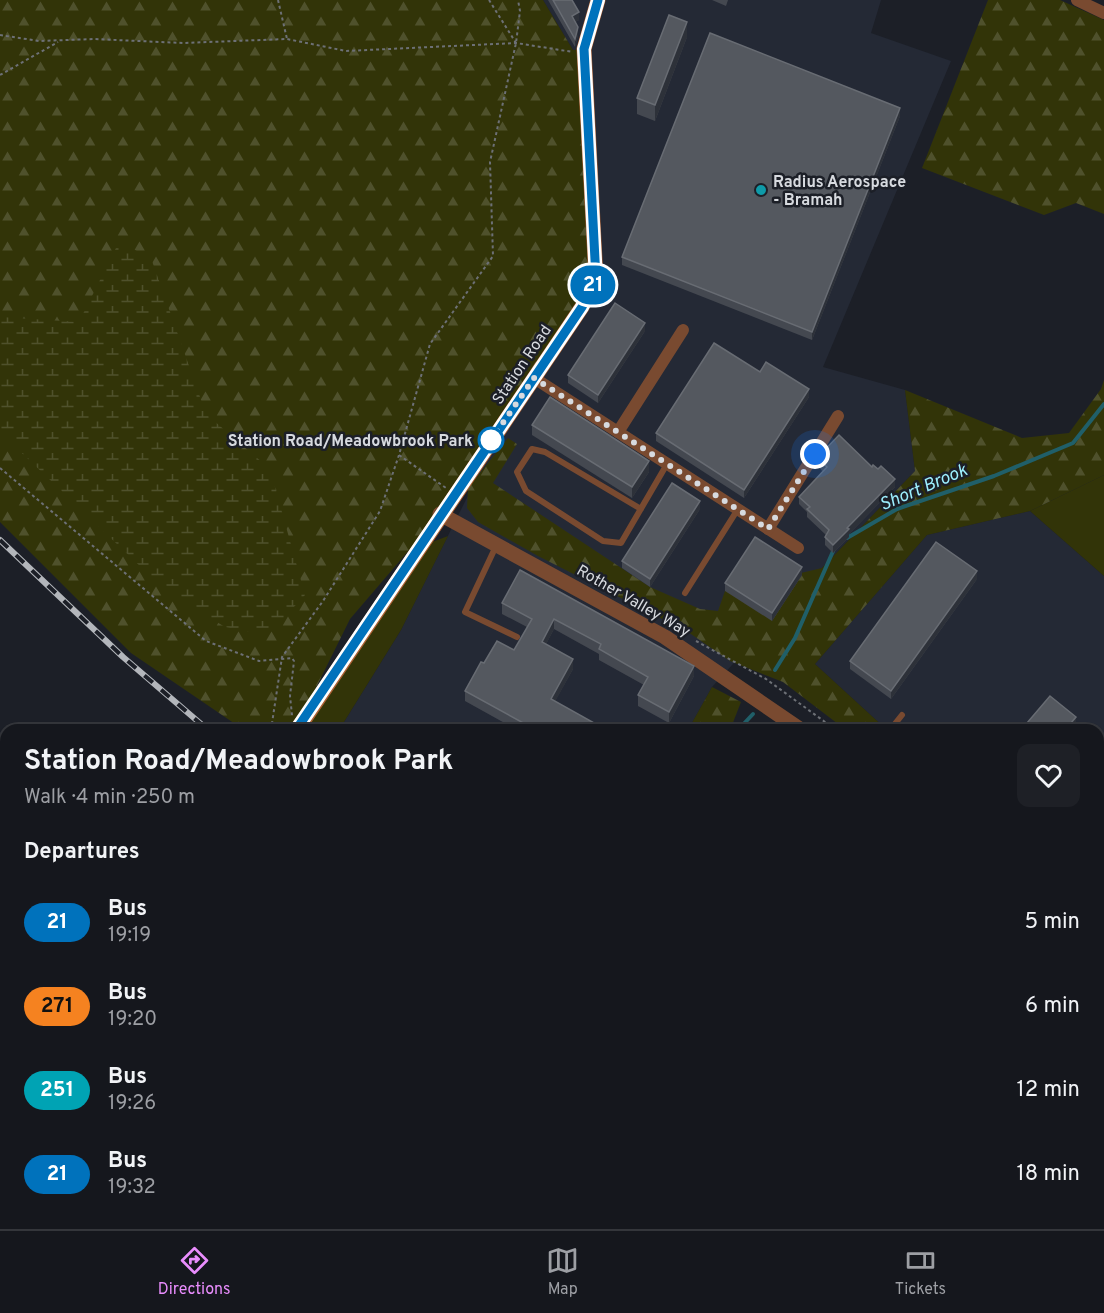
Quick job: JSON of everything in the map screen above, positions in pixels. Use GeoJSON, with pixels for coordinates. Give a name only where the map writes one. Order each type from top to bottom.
{"type":"FeatureCollection","features":[{"type":"Feature","properties":{"kind":"main road","name":"Station Road"},"geometry":{"type":"LineString","coordinates":[[299,724],[582,307],[596,279],[584,54],[594,2]]}},
{"type":"Feature","properties":{"kind":"street"},"geometry":{"type":"LineString","coordinates":[[1077,0],[1104,13]]}},
{"type":"Feature","properties":{"kind":"street"},"geometry":{"type":"LineString","coordinates":[[618,432],[683,330]]}},
{"type":"Feature","properties":{"kind":"street"},"geometry":{"type":"LineString","coordinates":[[534,378],[798,548]]}},
{"type":"Feature","properties":{"kind":"street"},"geometry":{"type":"LineString","coordinates":[[768,529],[838,416]]}},
{"type":"Feature","properties":{"kind":"street","name":"Rother Valley Way"},"geometry":{"type":"LineString","coordinates":[[440,514],[665,637],[792,724]]}},
{"type":"Feature","properties":{"kind":"lane"},"geometry":{"type":"LineString","coordinates":[[640,509],[545,452],[532,449],[517,472],[526,491],[603,541],[621,543],[667,464]]}},
{"type":"Feature","properties":{"kind":"lane"},"geometry":{"type":"LineString","coordinates":[[685,593],[738,509]]}},
{"type":"Feature","properties":{"kind":"lane"},"geometry":{"type":"LineString","coordinates":[[497,544],[465,612],[517,637]]}},
{"type":"Feature","properties":{"kind":"lane"},"geometry":{"type":"LineString","coordinates":[[895,724],[902,715]]}},
{"type":"Feature","properties":{"kind":"path"},"geometry":{"type":"LineString","coordinates":[[278,0],[287,39]]}},
{"type":"Feature","properties":{"kind":"path"},"geometry":{"type":"LineString","coordinates":[[489,0],[516,43]]}},
{"type":"Feature","properties":{"kind":"path"},"geometry":{"type":"LineString","coordinates":[[272,724],[282,657],[323,600],[380,511],[399,455],[430,344],[493,256],[490,162],[516,43],[520,11],[518,0]]}},
{"type":"Feature","properties":{"kind":"path"},"geometry":{"type":"LineString","coordinates":[[0,35],[39,41],[183,43],[287,39],[346,51],[516,43],[584,54]]}},
{"type":"Feature","properties":{"kind":"path"},"geometry":{"type":"LineString","coordinates":[[0,75],[61,40]]}},
{"type":"Feature","properties":{"kind":"path"},"geometry":{"type":"LineString","coordinates":[[399,455],[454,493]]}},
{"type":"Feature","properties":{"kind":"path"},"geometry":{"type":"LineString","coordinates":[[0,468],[206,641],[259,661],[282,657],[291,658],[294,661],[290,696],[291,714],[299,724]]}},
{"type":"Feature","properties":{"kind":"path"},"geometry":{"type":"LineString","coordinates":[[689,637],[766,680],[828,724]]}},
{"type":"Feature","properties":{"kind":"shaded area"},"geometry":{"type":"Polygon","coordinates":[[[543,0],[881,0],[871,33],[951,61],[823,367],[905,390],[915,471],[822,568],[802,575],[772,621],[712,687],[691,724],[343,724],[401,630],[580,271],[573,50],[543,0]]]}},
{"type":"Feature","properties":{"kind":"shaded area"},"geometry":{"type":"Polygon","coordinates":[[[1030,511],[1104,576],[1104,724],[880,724],[815,664],[927,535],[1030,511]]]}},
{"type":"Feature","properties":{"kind":"green space"},"geometry":{"type":"Polygon","coordinates":[[[0,0],[543,0],[573,50],[584,49],[596,279],[440,514],[350,619],[298,724],[235,724],[131,653],[0,522],[0,0]]]}},
{"type":"Feature","properties":{"kind":"green space"},"geometry":{"type":"Polygon","coordinates":[[[988,0],[1060,0],[1104,20],[1104,214],[1076,203],[1044,215],[922,168],[988,0]]]}},
{"type":"Feature","properties":{"kind":"green space"},"geometry":{"type":"Polygon","coordinates":[[[120,240],[152,261],[206,414],[270,469],[305,595],[268,635],[225,627],[166,591],[0,432],[0,317],[79,322],[120,240]]]}},
{"type":"Feature","properties":{"kind":"green space"},"geometry":{"type":"Polygon","coordinates":[[[1104,380],[1104,475],[1030,511],[927,535],[815,664],[880,724],[838,724],[783,682],[730,661],[688,632],[538,556],[478,522],[467,508],[468,488],[508,438],[517,444],[493,483],[650,587],[700,609],[718,611],[725,591],[822,568],[915,471],[905,390],[1022,438],[1069,433],[1101,389],[1104,380]]]}},
{"type":"Feature","properties":{"kind":"green space"},"geometry":{"type":"Polygon","coordinates":[[[1104,475],[1104,576],[1030,511],[1104,475]]]}},
{"type":"Feature","properties":{"kind":"green space"},"geometry":{"type":"Polygon","coordinates":[[[448,536],[401,630],[343,724],[308,724],[432,542],[448,536]]]}},
{"type":"Feature","properties":{"kind":"green space"},"geometry":{"type":"Polygon","coordinates":[[[712,687],[741,702],[732,724],[691,724],[712,687]]]}},
{"type":"Feature","properties":{"kind":"building"},"geometry":{"type":"Polygon","coordinates":[[[553,0],[572,0],[579,12],[572,16],[578,27],[575,39],[553,0]]]}},
{"type":"Feature","properties":{"kind":"building"},"geometry":{"type":"Polygon","coordinates":[[[669,15],[687,22],[655,105],[637,98],[669,15]]]}},
{"type":"Feature","properties":{"kind":"building","name":"Radius Aerospace - Bramah"},"geometry":{"type":"Polygon","coordinates":[[[710,33],[900,108],[812,332],[622,257],[710,33]]]}},
{"type":"Feature","properties":{"kind":"building"},"geometry":{"type":"Polygon","coordinates":[[[615,303],[645,323],[598,395],[568,375],[615,303]]]}},
{"type":"Feature","properties":{"kind":"building"},"geometry":{"type":"Polygon","coordinates":[[[714,343],[760,372],[766,362],[809,389],[744,490],[656,433],[714,343]]]}},
{"type":"Feature","properties":{"kind":"building"},"geometry":{"type":"Polygon","coordinates":[[[550,397],[649,461],[632,487],[532,425],[550,397]]]}},
{"type":"Feature","properties":{"kind":"building"},"geometry":{"type":"Polygon","coordinates":[[[839,435],[872,467],[873,465],[878,469],[881,466],[895,479],[833,545],[825,537],[829,530],[807,509],[810,507],[799,497],[827,467],[817,458],[839,435]]]}},
{"type":"Feature","properties":{"kind":"building"},"geometry":{"type":"Polygon","coordinates":[[[672,483],[700,501],[650,579],[622,561],[672,483]]]}},
{"type":"Feature","properties":{"kind":"building"},"geometry":{"type":"Polygon","coordinates":[[[755,537],[802,567],[772,613],[725,583],[755,537]]]}},
{"type":"Feature","properties":{"kind":"building"},"geometry":{"type":"Polygon","coordinates":[[[936,542],[977,571],[891,691],[850,661],[936,542]]]}},
{"type":"Feature","properties":{"kind":"building"},"geometry":{"type":"Polygon","coordinates":[[[520,570],[694,666],[669,712],[638,695],[648,677],[599,649],[601,644],[554,619],[542,642],[573,659],[551,699],[596,724],[525,724],[465,691],[481,662],[484,663],[497,641],[514,650],[532,619],[502,603],[520,570]]]}},
{"type":"Feature","properties":{"kind":"building"},"geometry":{"type":"Polygon","coordinates":[[[1050,696],[1076,717],[1070,724],[1026,724],[1050,696]]]}},
{"type":"Feature","properties":{"kind":"waterway","name":"Short Brook"},"geometry":{"type":"LineString","coordinates":[[847,538],[897,509],[994,476],[1073,443],[1104,404]]}},
{"type":"Feature","properties":{"kind":"waterway","name":"Short Brook"},"geometry":{"type":"LineString","coordinates":[[775,670],[795,638],[834,549]]}},
{"type":"Feature","properties":{"kind":"waterway","name":"Short Brook"},"geometry":{"type":"LineString","coordinates":[[744,724],[753,714]]}},
{"type":"Feature","properties":{"kind":"railway"},"geometry":{"type":"LineString","coordinates":[[0,540],[123,657],[201,724]]}},
{"type":"Feature","properties":{"kind":"bus line","name":"21"},"geometry":{"type":"LineString","coordinates":[[300,724],[582,307],[596,279],[584,49],[598,0]]}},
{"type":"Feature","properties":{"kind":"place","name":"Radius Aerospace - Bramah"},"geometry":{"type":"Point","coordinates":[761,190]}},
{"type":"Feature","properties":{"kind":"place","name":"Station Road/Meadowbrook Park"},"geometry":{"type":"Point","coordinates":[491,440]}},
{"type":"Feature","properties":{"kind":"route"},"geometry":{"type":"LineString","coordinates":[[491,440],[534,378],[768,529],[815,454]]}}]}
